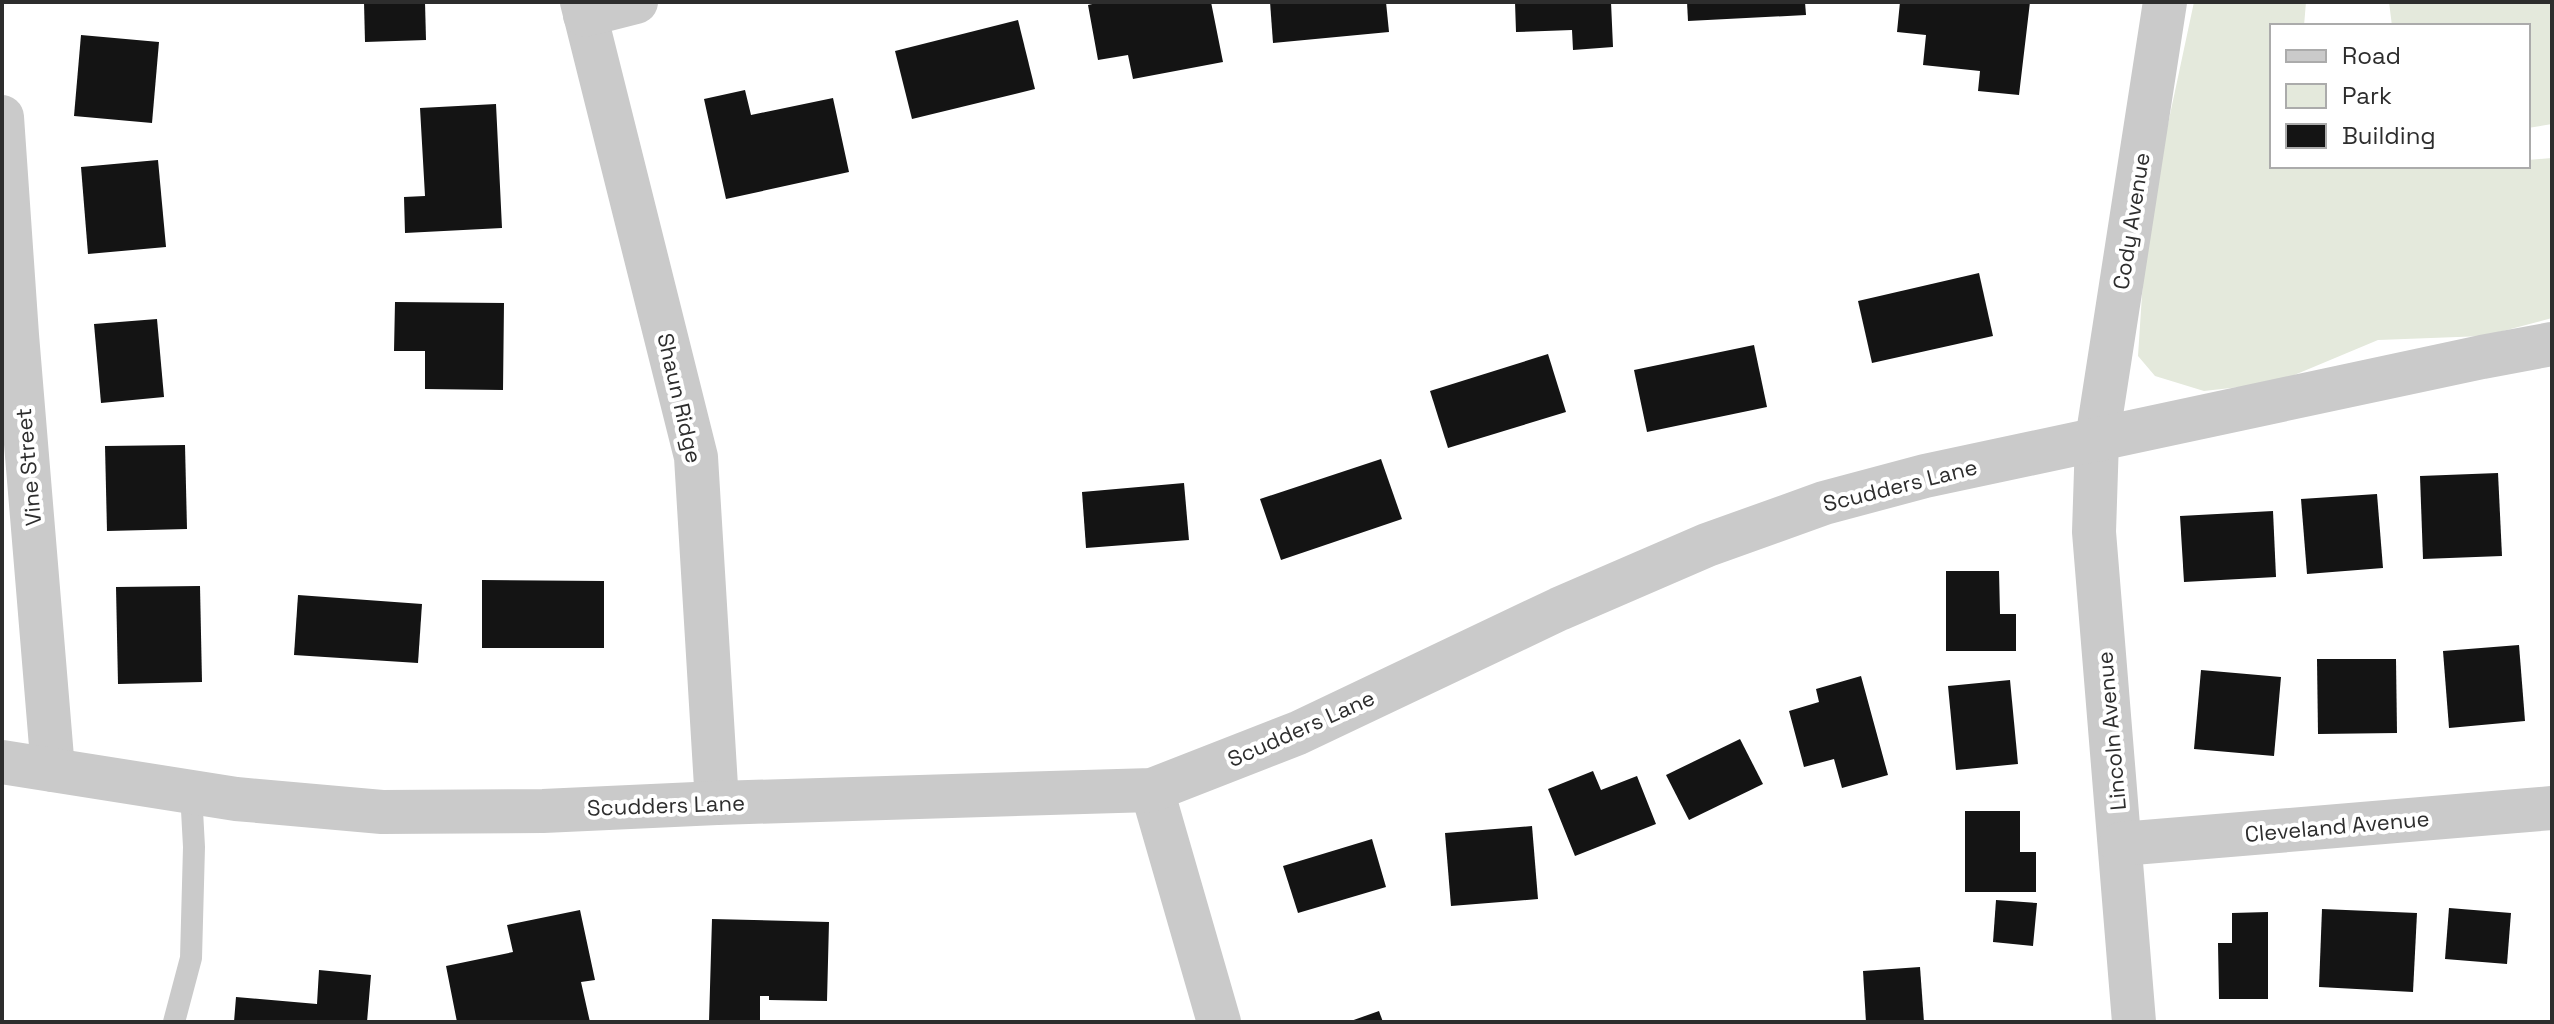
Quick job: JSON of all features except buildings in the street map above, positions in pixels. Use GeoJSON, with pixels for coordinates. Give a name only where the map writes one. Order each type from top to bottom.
{"type":"FeatureCollection","features":[{"type":"Feature","properties":{"kind":"street"},"geometry":{"type":"LineString","coordinates":[[584,8],[636,2]]}},
{"type":"Feature","properties":{"kind":"street","name":"Cody Avenue"},"geometry":{"type":"LineString","coordinates":[[2097,440],[2165,2]]}},
{"type":"Feature","properties":{"kind":"street","name":"Shaun Ridge"},"geometry":{"type":"LineString","coordinates":[[584,8],[696,457],[717,803]]}},
{"type":"Feature","properties":{"kind":"street","name":"Vine Street"},"geometry":{"type":"LineString","coordinates":[[2,117],[53,770]]}},
{"type":"Feature","properties":{"kind":"street","name":"Scudders Lane"},"geometry":{"type":"LineString","coordinates":[[2,762],[236,799],[382,812],[543,811],[1152,790],[1298,733],[1559,609],[1707,545],[1824,503],[1925,476],[2552,344]]}},
{"type":"Feature","properties":{"kind":"street","name":"Lincoln Avenue"},"geometry":{"type":"LineString","coordinates":[[2097,440],[2094,532],[2134,1022]]}},
{"type":"Feature","properties":{"kind":"street"},"geometry":{"type":"LineString","coordinates":[[1152,790],[1219,1022]]}},
{"type":"Feature","properties":{"kind":"street","name":"Cleveland Avenue"},"geometry":{"type":"LineString","coordinates":[[2121,844],[2552,808]]}},
{"type":"Feature","properties":{"kind":"lane"},"geometry":{"type":"LineString","coordinates":[[174,1022],[191,958],[194,847],[191,792]]}},
{"type":"Feature","properties":{"kind":"green space"},"geometry":{"type":"Polygon","coordinates":[[[2194,2],[2306,2],[2304,24],[2270,24],[2270,168],[2530,168],[2530,160],[2552,158],[2552,318],[2484,336],[2378,340],[2275,383],[2204,391],[2155,376],[2138,356],[2144,264],[2165,138],[2194,2]]]}},
{"type":"Feature","properties":{"kind":"green space"},"geometry":{"type":"Polygon","coordinates":[[[2389,2],[2552,2],[2552,124],[2530,128],[2530,24],[2392,24],[2389,2]]]}}]}
